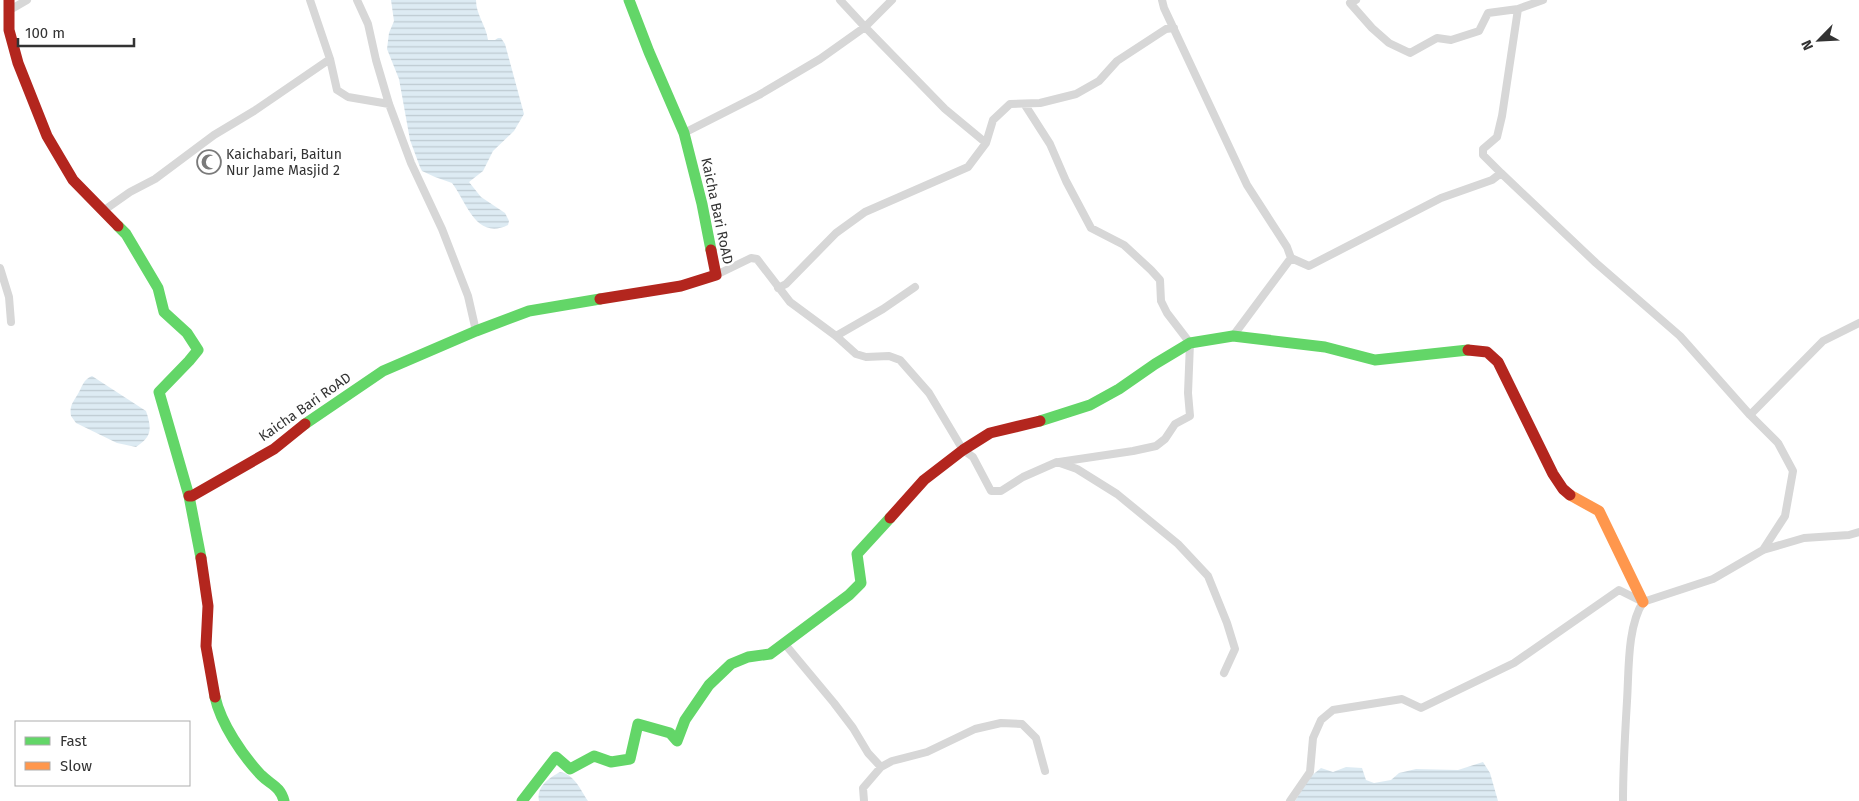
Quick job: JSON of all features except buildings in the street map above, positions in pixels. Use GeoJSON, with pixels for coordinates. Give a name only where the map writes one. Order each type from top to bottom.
{"type":"FeatureCollection","features":[{"type":"Feature","properties":{"kind":"street"},"geometry":{"type":"LineString","coordinates":[[27,0],[9,5],[9,30],[18,63],[47,136],[73,180],[126,234],[158,288],[164,312],[187,333],[198,350],[192,360],[164,385],[159,392],[189,496],[200,548],[208,606],[206,646],[216,701],[235,744],[262,776],[282,791],[284,801]]}},
{"type":"Feature","properties":{"kind":"street"},"geometry":{"type":"LineString","coordinates":[[310,0],[330,59],[336,90],[348,97],[389,104]]}},
{"type":"Feature","properties":{"kind":"street"},"geometry":{"type":"LineString","coordinates":[[357,0],[368,24],[389,104],[411,164],[442,229],[468,296],[476,331]]}},
{"type":"Feature","properties":{"kind":"street","name":"Kaicha Bari RoAD"},"geometry":{"type":"LineString","coordinates":[[189,496],[274,449],[300,427],[383,371],[476,331],[529,311],[681,286],[716,275],[702,204],[684,133],[629,0]]}},
{"type":"Feature","properties":{"kind":"street"},"geometry":{"type":"LineString","coordinates":[[840,0],[945,110],[986,142]]}},
{"type":"Feature","properties":{"kind":"street"},"geometry":{"type":"LineString","coordinates":[[684,133],[759,95],[820,59],[865,27],[892,0]]}},
{"type":"Feature","properties":{"kind":"street"},"geometry":{"type":"LineString","coordinates":[[1162,0],[1164,8],[1247,185],[1287,247],[1291,258],[1309,266],[1441,198],[1492,180],[1501,173]]}},
{"type":"Feature","properties":{"kind":"street"},"geometry":{"type":"LineString","coordinates":[[1356,0],[1350,3],[1372,28],[1389,43],[1410,53],[1437,38],[1451,40],[1479,31],[1488,12],[1518,10],[1543,0]]}},
{"type":"Feature","properties":{"kind":"street"},"geometry":{"type":"LineString","coordinates":[[1518,10],[1497,137],[1483,149],[1483,155],[1596,263],[1680,336],[1750,415],[1778,443],[1793,471],[1785,516],[1763,550]]}},
{"type":"Feature","properties":{"kind":"street"},"geometry":{"type":"LineString","coordinates":[[778,288],[786,284],[836,233],[865,212],[968,168],[986,142],[993,120],[1010,104],[1025,105],[1076,94],[1099,82],[1117,61],[1166,30],[1174,28]]}},
{"type":"Feature","properties":{"kind":"street"},"geometry":{"type":"LineString","coordinates":[[103,211],[130,192],[155,179],[214,135],[254,111],[330,59]]}},
{"type":"Feature","properties":{"kind":"street"},"geometry":{"type":"LineString","coordinates":[[716,275],[751,258],[757,260],[763,265],[790,302],[836,336],[856,354],[866,357],[889,356],[900,360],[929,393],[963,450],[973,457],[991,491],[1001,491],[1024,477],[1057,462],[1156,446],[1165,439],[1175,424],[1190,416],[1188,393],[1190,343],[1167,313],[1161,301],[1160,280],[1152,270],[1124,245],[1091,228],[1066,181],[1050,144],[1025,105]]}},
{"type":"Feature","properties":{"kind":"street"},"geometry":{"type":"LineString","coordinates":[[1233,336],[1291,258]]}},
{"type":"Feature","properties":{"kind":"street"},"geometry":{"type":"LineString","coordinates":[[0,268],[8,297],[11,322]]}},
{"type":"Feature","properties":{"kind":"street"},"geometry":{"type":"LineString","coordinates":[[836,336],[883,309],[915,287]]}},
{"type":"Feature","properties":{"kind":"street"},"geometry":{"type":"LineString","coordinates":[[1750,415],[1823,340],[1859,323]]}},
{"type":"Feature","properties":{"kind":"street"},"geometry":{"type":"LineString","coordinates":[[522,801],[556,757],[570,770],[594,756],[611,762],[630,759],[638,724],[670,732],[677,741],[685,720],[708,685],[731,664],[748,657],[770,654],[850,595],[861,582],[861,571],[856,562],[857,554],[924,480],[963,450],[990,433],[1052,418],[1090,405],[1119,389],[1190,343],[1233,336],[1325,347],[1376,360],[1465,350],[1487,352],[1498,362],[1553,474],[1563,489],[1573,497],[1599,511],[1644,602]]}},
{"type":"Feature","properties":{"kind":"street"},"geometry":{"type":"LineString","coordinates":[[1057,462],[1077,470],[1117,494],[1178,544],[1208,576],[1227,622],[1235,649],[1224,673]]}},
{"type":"Feature","properties":{"kind":"street"},"geometry":{"type":"LineString","coordinates":[[1623,801],[1623,762],[1631,650],[1637,612],[1644,602],[1712,579],[1763,550],[1804,538],[1849,535],[1859,532]]}},
{"type":"Feature","properties":{"kind":"street"},"geometry":{"type":"LineString","coordinates":[[1290,801],[1310,772],[1313,738],[1321,720],[1333,710],[1402,700],[1421,708],[1514,663],[1619,590],[1644,602]]}},
{"type":"Feature","properties":{"kind":"street"},"geometry":{"type":"LineString","coordinates":[[784,643],[834,703],[853,728],[868,753],[881,767]]}},
{"type":"Feature","properties":{"kind":"street"},"geometry":{"type":"LineString","coordinates":[[864,801],[863,788],[881,767],[892,761],[927,752],[975,729],[1001,723],[1022,724],[1036,738],[1045,771]]}},
{"type":"Feature","properties":{"kind":"shaded area"},"geometry":{"type":"Polygon","coordinates":[[[391,0],[476,0],[488,40],[501,38],[505,44],[524,114],[514,131],[493,151],[483,171],[469,182],[481,197],[505,213],[509,221],[508,225],[497,229],[488,228],[480,223],[473,217],[452,183],[422,171],[410,140],[399,79],[387,49],[389,33],[394,21],[391,0]]]}},
{"type":"Feature","properties":{"kind":"shaded area"},"geometry":{"type":"Polygon","coordinates":[[[92,376],[146,411],[150,428],[148,436],[136,447],[117,443],[76,423],[71,416],[72,403],[85,381],[92,376]]]}},
{"type":"Feature","properties":{"kind":"shaded area"},"geometry":{"type":"Polygon","coordinates":[[[1483,762],[1490,773],[1498,801],[1295,801],[1310,777],[1321,768],[1333,772],[1346,767],[1362,768],[1366,780],[1374,783],[1391,780],[1399,773],[1416,769],[1458,770],[1483,762]]]}},
{"type":"Feature","properties":{"kind":"shaded area"},"geometry":{"type":"Polygon","coordinates":[[[560,772],[573,779],[588,801],[539,801],[541,787],[560,772]]]}},
{"type":"Feature","properties":{"kind":"traffic: fast"},"geometry":{"type":"LineString","coordinates":[[629,0],[684,133],[702,204],[711,250]]}},
{"type":"Feature","properties":{"kind":"traffic: fast"},"geometry":{"type":"LineString","coordinates":[[118,226],[126,234],[158,288],[164,312],[187,333],[198,350],[159,392],[189,496],[201,558]]}},
{"type":"Feature","properties":{"kind":"traffic: fast"},"geometry":{"type":"LineString","coordinates":[[305,424],[383,371],[476,331],[529,311],[600,299]]}},
{"type":"Feature","properties":{"kind":"traffic: fast"},"geometry":{"type":"LineString","coordinates":[[1040,421],[1090,405],[1119,389],[1190,343],[1233,336],[1325,347],[1375,360],[1468,350]]}},
{"type":"Feature","properties":{"kind":"traffic: fast"},"geometry":{"type":"LineString","coordinates":[[522,801],[556,757],[570,769],[594,756],[611,762],[630,759],[638,724],[670,733],[677,741],[685,720],[709,685],[731,664],[748,657],[770,654],[849,595],[861,583],[857,554],[890,518]]}},
{"type":"Feature","properties":{"kind":"traffic: fast"},"geometry":{"type":"LineString","coordinates":[[215,697],[227,729],[240,749],[261,775],[278,789],[284,801]]}},
{"type":"Feature","properties":{"kind":"traffic: slow"},"geometry":{"type":"LineString","coordinates":[[1570,495],[1599,511],[1643,602]]}},
{"type":"Feature","properties":{"kind":"traffic: jam"},"geometry":{"type":"LineString","coordinates":[[9,0],[9,30],[18,63],[47,136],[73,180],[118,226]]}},
{"type":"Feature","properties":{"kind":"traffic: jam"},"geometry":{"type":"LineString","coordinates":[[600,299],[681,286],[716,275],[711,250]]}},
{"type":"Feature","properties":{"kind":"traffic: jam"},"geometry":{"type":"LineString","coordinates":[[1468,350],[1487,352],[1498,362],[1553,474],[1563,489],[1570,495]]}},
{"type":"Feature","properties":{"kind":"traffic: jam"},"geometry":{"type":"LineString","coordinates":[[890,518],[924,480],[963,450],[990,433],[1040,421]]}},
{"type":"Feature","properties":{"kind":"traffic: jam"},"geometry":{"type":"LineString","coordinates":[[189,496],[274,449],[305,424]]}},
{"type":"Feature","properties":{"kind":"traffic: jam"},"geometry":{"type":"LineString","coordinates":[[201,558],[208,606],[206,646],[215,697]]}},
{"type":"Feature","properties":{"kind":"place","name":"Kaichabari, Baitun Nur Jame Masjid 2"},"geometry":{"type":"Point","coordinates":[209,162]}}]}
